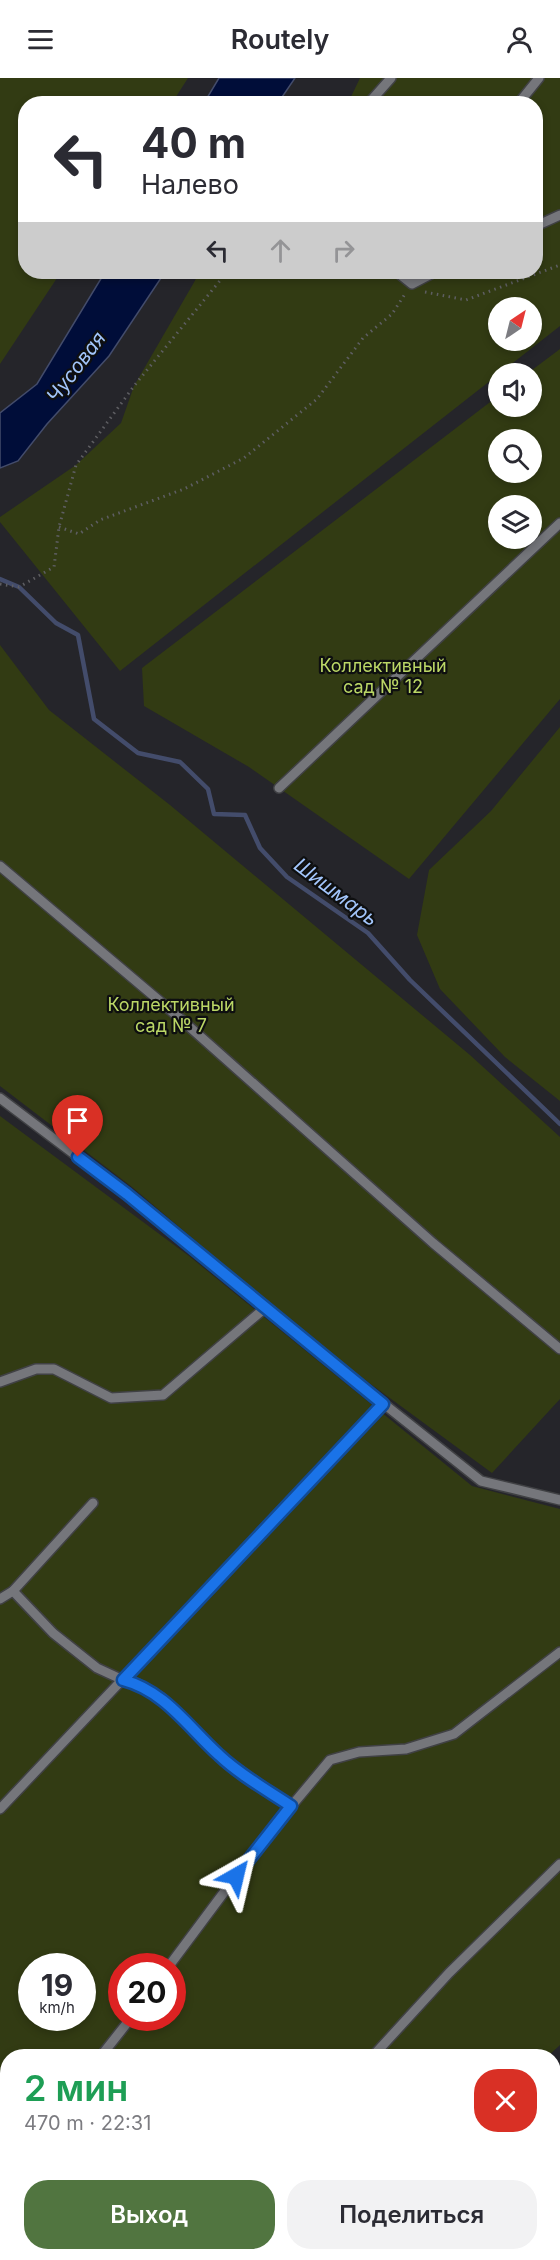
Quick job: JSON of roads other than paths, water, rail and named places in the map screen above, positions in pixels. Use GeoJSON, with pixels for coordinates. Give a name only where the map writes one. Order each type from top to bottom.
{"type":"FeatureCollection","features":[{"type":"Feature","properties":{"kind":"lane"},"geometry":{"type":"LineString","coordinates":[[375,96],[391,78]]}},
{"type":"Feature","properties":{"kind":"lane"},"geometry":{"type":"LineString","coordinates":[[524,96],[539,78]]}},
{"type":"Feature","properties":{"kind":"lane"},"geometry":{"type":"LineString","coordinates":[[543,223],[560,215]]}},
{"type":"Feature","properties":{"kind":"lane"},"geometry":{"type":"LineString","coordinates":[[406,279],[412,284],[422,279]]}},
{"type":"Feature","properties":{"kind":"lane"},"geometry":{"type":"LineString","coordinates":[[279,788],[560,523]]}},
{"type":"Feature","properties":{"kind":"lane"},"geometry":{"type":"LineString","coordinates":[[0,866],[175,1014],[433,1242],[560,1349]]}},
{"type":"Feature","properties":{"kind":"lane"},"geometry":{"type":"LineString","coordinates":[[0,1098],[127,1194],[383,1404],[481,1481],[560,1500]]}},
{"type":"Feature","properties":{"kind":"lane"},"geometry":{"type":"LineString","coordinates":[[0,1382],[36,1369],[54,1369],[111,1398],[163,1395],[265,1308]]}},
{"type":"Feature","properties":{"kind":"lane"},"geometry":{"type":"LineString","coordinates":[[0,1809],[383,1404]]}},
{"type":"Feature","properties":{"kind":"lane"},"geometry":{"type":"LineString","coordinates":[[0,1599],[13,1591],[93,1503]]}},
{"type":"Feature","properties":{"kind":"lane"},"geometry":{"type":"LineString","coordinates":[[13,1591],[53,1633],[97,1668],[138,1684],[162,1698],[220,1756],[291,1806]]}},
{"type":"Feature","properties":{"kind":"lane"},"geometry":{"type":"LineString","coordinates":[[179,1953],[291,1806],[330,1760],[359,1752],[406,1749],[454,1734],[560,1652]]}},
{"type":"Feature","properties":{"kind":"lane"},"geometry":{"type":"LineString","coordinates":[[379,2049],[449,1973],[560,1864]]}},
{"type":"Feature","properties":{"kind":"lane"},"geometry":{"type":"LineString","coordinates":[[106,2049],[120,2031]]}},
{"type":"Feature","properties":{"kind":"water"},"geometry":{"type":"Polygon","coordinates":[[[219,78],[295,78],[283,96],[208,96],[219,78]]]}},
{"type":"Feature","properties":{"kind":"water","name":"Чусовая"},"geometry":{"type":"Polygon","coordinates":[[[101,279],[160,279],[109,356],[47,424],[18,461],[0,468],[0,413],[37,384],[101,279]]]}},
{"type":"Feature","properties":{"kind":"waterway","name":"Шишмарь"},"geometry":{"type":"LineString","coordinates":[[0,579],[19,587],[56,623],[78,635],[94,719],[138,753],[180,762],[208,789],[214,814],[245,815],[260,848],[287,877],[368,933],[410,980],[560,1124]]}},
{"type":"Feature","properties":{"kind":"park label","name":"Коллективный сад № 12"},"geometry":{"type":"Point","coordinates":[383,675]}},
{"type":"Feature","properties":{"kind":"park label","name":"Коллективный сад № 7"},"geometry":{"type":"Point","coordinates":[171,1014]}}]}
